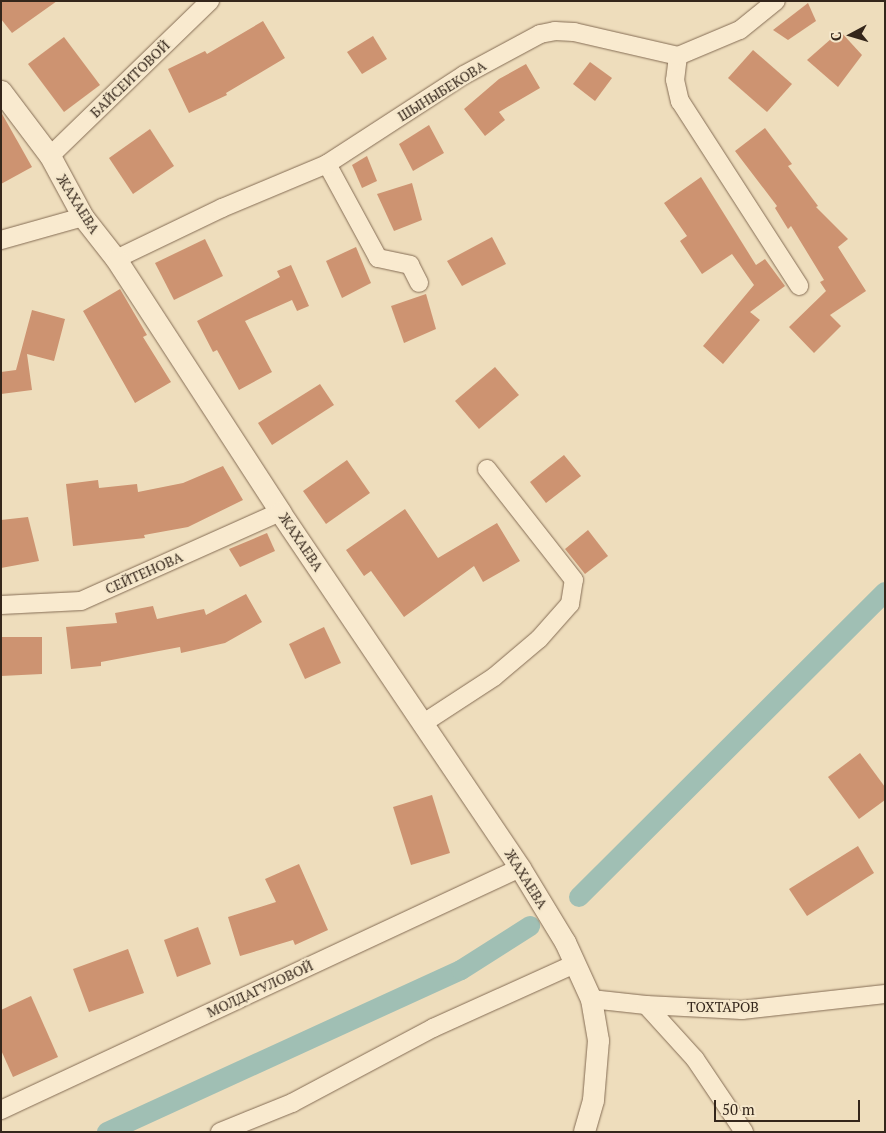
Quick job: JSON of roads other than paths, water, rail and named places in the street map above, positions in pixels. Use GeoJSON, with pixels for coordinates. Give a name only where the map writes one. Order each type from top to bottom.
{"type":"FeatureCollection","features":[{"type":"Feature","properties":{"kind":"street","name":"БАЙСЕИТОВОЙ"},"geometry":{"type":"LineString","coordinates":[[50,156],[210,1]]}},
{"type":"Feature","properties":{"kind":"street"},"geometry":{"type":"LineString","coordinates":[[776,1],[740,30],[678,56],[675,80],[680,101],[799,286]]}},
{"type":"Feature","properties":{"kind":"street","name":"ШЫНЫБЕКОВА"},"geometry":{"type":"LineString","coordinates":[[116,259],[222,208],[327,164],[464,75],[540,34],[555,31],[574,32],[678,56]]}},
{"type":"Feature","properties":{"kind":"street","name":"ЖАХАЕВА"},"geometry":{"type":"LineString","coordinates":[[1,91],[50,156],[83,217],[116,259],[280,512],[522,872],[565,942],[591,999],[598,1040],[594,1100],[584,1132]]}},
{"type":"Feature","properties":{"kind":"street"},"geometry":{"type":"LineString","coordinates":[[327,164],[378,258],[395,264],[410,265],[419,283]]}},
{"type":"Feature","properties":{"kind":"street"},"geometry":{"type":"LineString","coordinates":[[1,240],[83,217]]}},
{"type":"Feature","properties":{"kind":"street"},"geometry":{"type":"LineString","coordinates":[[422,724],[494,677],[539,639],[570,604],[574,580],[487,469]]}},
{"type":"Feature","properties":{"kind":"street","name":"СЕЙТЕНОВА"},"geometry":{"type":"LineString","coordinates":[[1,605],[81,600],[280,512]]}},
{"type":"Feature","properties":{"kind":"street","name":"МОЛДАГУЛОВОЙ"},"geometry":{"type":"LineString","coordinates":[[1,1110],[522,872]]}},
{"type":"Feature","properties":{"kind":"street"},"geometry":{"type":"LineString","coordinates":[[220,1132],[292,1103],[433,1028],[575,964]]}},
{"type":"Feature","properties":{"kind":"street","name":"ТОХТАРОВ"},"geometry":{"type":"LineString","coordinates":[[591,999],[646,1005],[742,1010],[885,994]]}},
{"type":"Feature","properties":{"kind":"street"},"geometry":{"type":"LineString","coordinates":[[646,1005],[695,1059],[744,1132]]}},
{"type":"Feature","properties":{"kind":"waterway"},"geometry":{"type":"LineString","coordinates":[[579,897],[885,592]]}},
{"type":"Feature","properties":{"kind":"waterway"},"geometry":{"type":"LineString","coordinates":[[107,1132],[461,970],[530,926]]}}]}
